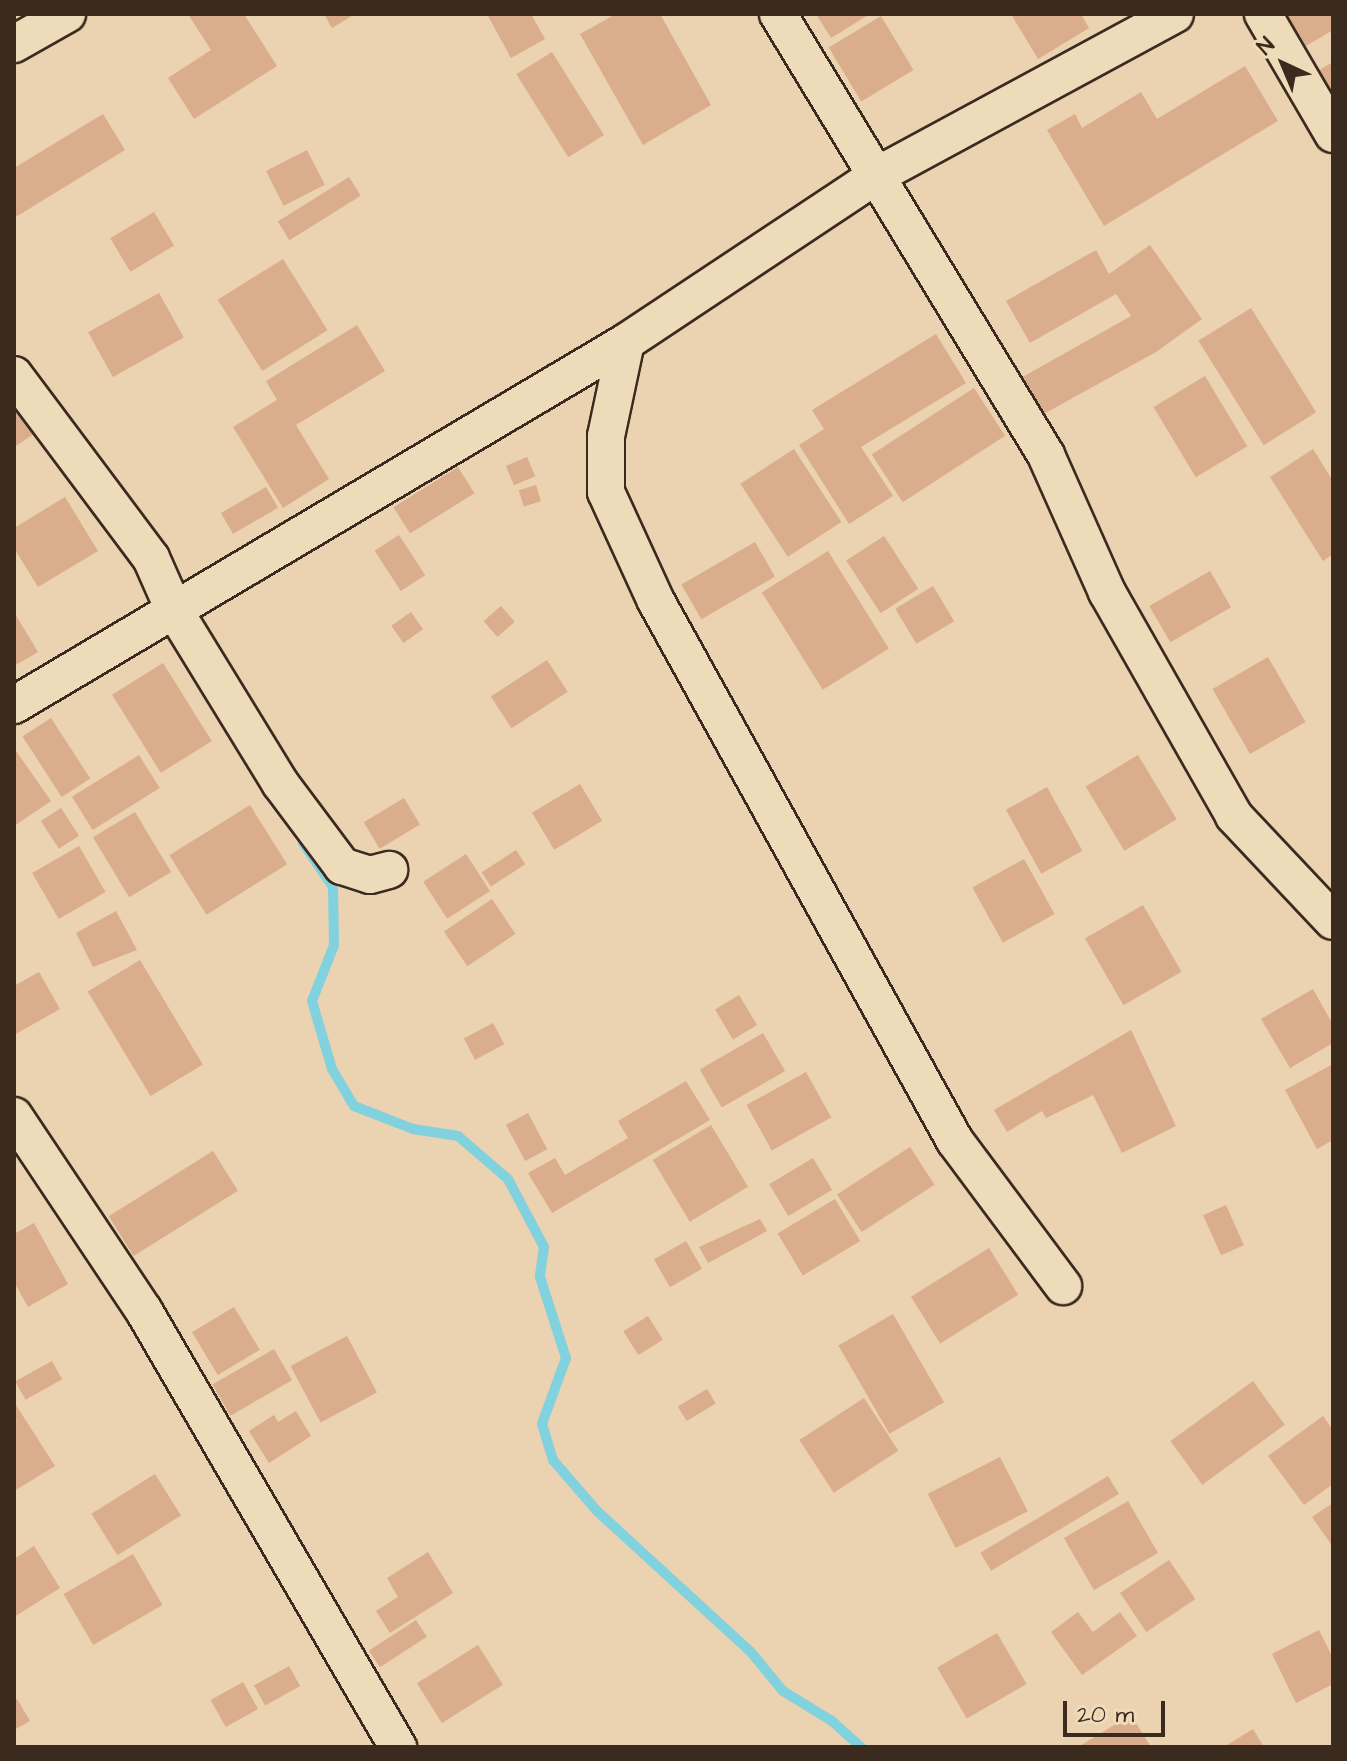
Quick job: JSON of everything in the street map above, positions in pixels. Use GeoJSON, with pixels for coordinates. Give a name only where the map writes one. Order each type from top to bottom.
{"type":"FeatureCollection","features":[{"type":"Feature","properties":{"kind":"street"},"geometry":{"type":"LineString","coordinates":[[14,44],[67,14]]}},
{"type":"Feature","properties":{"kind":"street"},"geometry":{"type":"LineString","coordinates":[[778,14],[874,177],[1046,455],[1107,592],[1234,816],[1333,921]]}},
{"type":"Feature","properties":{"kind":"street"},"geometry":{"type":"LineString","coordinates":[[14,705],[626,342],[874,177],[1175,14]]}},
{"type":"Feature","properties":{"kind":"street"},"geometry":{"type":"LineString","coordinates":[[1263,14],[1333,134]]}},
{"type":"Feature","properties":{"kind":"street"},"geometry":{"type":"LineString","coordinates":[[626,342],[606,436],[606,492],[656,601],[955,1141],[1063,1286]]}},
{"type":"Feature","properties":{"kind":"street"},"geometry":{"type":"LineString","coordinates":[[14,375],[151,558],[174,610],[280,783],[342,866],[370,875],[389,870]]}},
{"type":"Feature","properties":{"kind":"street"},"geometry":{"type":"LineString","coordinates":[[14,1116],[144,1311],[398,1747]]}},
{"type":"Feature","properties":{"kind":"building"},"geometry":{"type":"Polygon","coordinates":[[[188,14],[244,14],[277,66],[194,119],[168,78],[211,50],[188,14]]]}},
{"type":"Feature","properties":{"kind":"building"},"geometry":{"type":"Polygon","coordinates":[[[324,14],[355,14],[332,28],[324,14]]]}},
{"type":"Feature","properties":{"kind":"building"},"geometry":{"type":"Polygon","coordinates":[[[487,14],[531,14],[545,39],[511,58],[487,14]]]}},
{"type":"Feature","properties":{"kind":"building"},"geometry":{"type":"Polygon","coordinates":[[[616,14],[660,14],[711,105],[643,145],[580,34],[616,14]]]}},
{"type":"Feature","properties":{"kind":"building"},"geometry":{"type":"Polygon","coordinates":[[[816,14],[870,14],[831,38],[816,14]]]}},
{"type":"Feature","properties":{"kind":"building"},"geometry":{"type":"Polygon","coordinates":[[[1011,14],[1081,14],[1089,28],[1038,59],[1011,14]]]}},
{"type":"Feature","properties":{"kind":"building"},"geometry":{"type":"Polygon","coordinates":[[[1286,14],[1333,14],[1333,30],[1306,46],[1286,14]]]}},
{"type":"Feature","properties":{"kind":"building"},"geometry":{"type":"Polygon","coordinates":[[[881,16],[913,70],[861,101],[829,47],[881,16]]]}},
{"type":"Feature","properties":{"kind":"building"},"geometry":{"type":"Polygon","coordinates":[[[552,52],[604,135],[568,157],[516,74],[552,52]]]}},
{"type":"Feature","properties":{"kind":"building"},"geometry":{"type":"Polygon","coordinates":[[[1333,62],[1333,100],[1316,72],[1333,62]]]}},
{"type":"Feature","properties":{"kind":"building"},"geometry":{"type":"Polygon","coordinates":[[[1245,66],[1278,121],[1104,226],[1047,130],[1075,114],[1082,128],[1141,92],[1157,119],[1245,66]]]}},
{"type":"Feature","properties":{"kind":"building"},"geometry":{"type":"Polygon","coordinates":[[[103,114],[125,150],[14,218],[14,168],[103,114]]]}},
{"type":"Feature","properties":{"kind":"building"},"geometry":{"type":"Polygon","coordinates":[[[307,150],[325,185],[284,206],[266,171],[307,150]]]}},
{"type":"Feature","properties":{"kind":"building"},"geometry":{"type":"Polygon","coordinates":[[[349,177],[361,196],[289,240],[278,222],[349,177]]]}},
{"type":"Feature","properties":{"kind":"building"},"geometry":{"type":"Polygon","coordinates":[[[154,212],[174,245],[130,272],[110,238],[154,212]]]}},
{"type":"Feature","properties":{"kind":"building"},"geometry":{"type":"Polygon","coordinates":[[[1150,245],[1202,319],[1156,352],[1040,416],[1019,379],[1131,316],[1116,294],[1030,343],[1006,301],[1096,250],[1109,274],[1150,245]]]}},
{"type":"Feature","properties":{"kind":"building"},"geometry":{"type":"Polygon","coordinates":[[[283,259],[328,330],[262,371],[218,300],[283,259]]]}},
{"type":"Feature","properties":{"kind":"building"},"geometry":{"type":"Polygon","coordinates":[[[159,293],[184,338],[113,377],[88,332],[159,293]]]}},
{"type":"Feature","properties":{"kind":"building"},"geometry":{"type":"Polygon","coordinates":[[[1251,308],[1316,412],[1264,445],[1198,341],[1251,308]]]}},
{"type":"Feature","properties":{"kind":"building"},"geometry":{"type":"Polygon","coordinates":[[[357,325],[385,371],[296,425],[329,479],[283,508],[233,427],[277,400],[266,381],[357,325]]]}},
{"type":"Feature","properties":{"kind":"building"},"geometry":{"type":"Polygon","coordinates":[[[936,334],[966,383],[861,447],[893,496],[849,524],[799,445],[824,429],[812,410],[936,334]]]}},
{"type":"Feature","properties":{"kind":"building"},"geometry":{"type":"Polygon","coordinates":[[[1205,376],[1247,446],[1196,477],[1154,407],[1205,376]]]}},
{"type":"Feature","properties":{"kind":"building"},"geometry":{"type":"Polygon","coordinates":[[[974,388],[1005,436],[903,502],[872,454],[974,388]]]}},
{"type":"Feature","properties":{"kind":"building"},"geometry":{"type":"Polygon","coordinates":[[[14,403],[34,434],[14,447],[14,403]]]}},
{"type":"Feature","properties":{"kind":"building"},"geometry":{"type":"Polygon","coordinates":[[[794,449],[841,522],[788,557],[740,484],[794,449]]]}},
{"type":"Feature","properties":{"kind":"building"},"geometry":{"type":"Polygon","coordinates":[[[1313,449],[1333,481],[1333,554],[1323,561],[1270,477],[1313,449]]]}},
{"type":"Feature","properties":{"kind":"building"},"geometry":{"type":"Polygon","coordinates":[[[527,457],[535,476],[514,485],[506,466],[527,457]]]}},
{"type":"Feature","properties":{"kind":"building"},"geometry":{"type":"Polygon","coordinates":[[[458,467],[474,493],[410,534],[394,507],[458,467]]]}},
{"type":"Feature","properties":{"kind":"building"},"geometry":{"type":"Polygon","coordinates":[[[536,485],[541,501],[524,507],[519,490],[536,485]]]}},
{"type":"Feature","properties":{"kind":"building"},"geometry":{"type":"Polygon","coordinates":[[[266,487],[278,508],[233,534],[221,513],[266,487]]]}},
{"type":"Feature","properties":{"kind":"building"},"geometry":{"type":"Polygon","coordinates":[[[65,497],[98,551],[38,587],[14,548],[14,528],[65,497]]]}},
{"type":"Feature","properties":{"kind":"building"},"geometry":{"type":"Polygon","coordinates":[[[399,535],[425,575],[401,591],[375,551],[399,535]]]}},
{"type":"Feature","properties":{"kind":"building"},"geometry":{"type":"Polygon","coordinates":[[[884,536],[918,589],[881,613],[846,561],[884,536]]]}},
{"type":"Feature","properties":{"kind":"building"},"geometry":{"type":"Polygon","coordinates":[[[755,542],[775,577],[701,619],[681,584],[755,542]]]}},
{"type":"Feature","properties":{"kind":"building"},"geometry":{"type":"Polygon","coordinates":[[[828,551],[889,649],[823,690],[762,592],[828,551]]]}},
{"type":"Feature","properties":{"kind":"building"},"geometry":{"type":"Polygon","coordinates":[[[1210,571],[1231,607],[1170,642],[1149,606],[1210,571]]]}},
{"type":"Feature","properties":{"kind":"building"},"geometry":{"type":"Polygon","coordinates":[[[933,586],[954,621],[916,644],[895,609],[933,586]]]}},
{"type":"Feature","properties":{"kind":"building"},"geometry":{"type":"Polygon","coordinates":[[[501,606],[515,622],[497,637],[484,621],[501,606]]]}},
{"type":"Feature","properties":{"kind":"building"},"geometry":{"type":"Polygon","coordinates":[[[14,612],[38,652],[14,666],[14,612]]]}},
{"type":"Feature","properties":{"kind":"building"},"geometry":{"type":"Polygon","coordinates":[[[411,612],[423,629],[403,643],[391,626],[411,612]]]}},
{"type":"Feature","properties":{"kind":"building"},"geometry":{"type":"Polygon","coordinates":[[[1268,657],[1306,722],[1250,754],[1213,689],[1268,657]]]}},
{"type":"Feature","properties":{"kind":"building"},"geometry":{"type":"Polygon","coordinates":[[[547,660],[568,692],[512,728],[491,696],[547,660]]]}},
{"type":"Feature","properties":{"kind":"building"},"geometry":{"type":"Polygon","coordinates":[[[163,663],[212,741],[161,773],[112,695],[163,663]]]}},
{"type":"Feature","properties":{"kind":"building"},"geometry":{"type":"Polygon","coordinates":[[[51,718],[90,778],[62,797],[22,737],[51,718]]]}},
{"type":"Feature","properties":{"kind":"building"},"geometry":{"type":"Polygon","coordinates":[[[14,748],[51,801],[14,826],[14,748]]]}},
{"type":"Feature","properties":{"kind":"building"},"geometry":{"type":"Polygon","coordinates":[[[139,755],[160,788],[93,830],[72,797],[139,755]]]}},
{"type":"Feature","properties":{"kind":"building"},"geometry":{"type":"Polygon","coordinates":[[[1138,755],[1177,819],[1124,851],[1086,786],[1138,755]]]}},
{"type":"Feature","properties":{"kind":"building"},"geometry":{"type":"Polygon","coordinates":[[[580,784],[602,821],[554,850],[532,813],[580,784]]]}},
{"type":"Feature","properties":{"kind":"building"},"geometry":{"type":"Polygon","coordinates":[[[1047,787],[1082,851],[1041,874],[1006,810],[1047,787]]]}},
{"type":"Feature","properties":{"kind":"building"},"geometry":{"type":"Polygon","coordinates":[[[404,798],[420,825],[380,849],[364,822],[404,798]]]}},
{"type":"Feature","properties":{"kind":"building"},"geometry":{"type":"Polygon","coordinates":[[[250,805],[287,864],[207,915],[169,855],[250,805]]]}},
{"type":"Feature","properties":{"kind":"building"},"geometry":{"type":"Polygon","coordinates":[[[61,808],[79,836],[59,849],[41,821],[61,808]]]}},
{"type":"Feature","properties":{"kind":"building"},"geometry":{"type":"Polygon","coordinates":[[[135,812],[171,872],[129,897],[93,837],[135,812]]]}},
{"type":"Feature","properties":{"kind":"building"},"geometry":{"type":"Polygon","coordinates":[[[79,846],[106,892],[59,919],[32,873],[79,846]]]}},
{"type":"Feature","properties":{"kind":"building"},"geometry":{"type":"Polygon","coordinates":[[[516,850],[525,864],[491,887],[482,872],[516,850]]]}},
{"type":"Feature","properties":{"kind":"building"},"geometry":{"type":"Polygon","coordinates":[[[466,854],[490,891],[447,919],[423,882],[466,854]]]}},
{"type":"Feature","properties":{"kind":"building"},"geometry":{"type":"Polygon","coordinates":[[[1024,859],[1055,914],[1003,943],[972,888],[1024,859]]]}},
{"type":"Feature","properties":{"kind":"building"},"geometry":{"type":"Polygon","coordinates":[[[492,899],[515,934],[467,966],[444,931],[492,899]]]}},
{"type":"Feature","properties":{"kind":"building"},"geometry":{"type":"Polygon","coordinates":[[[1143,905],[1182,972],[1123,1005],[1085,938],[1143,905]]]}},
{"type":"Feature","properties":{"kind":"building"},"geometry":{"type":"Polygon","coordinates":[[[116,911],[137,950],[93,967],[76,933],[116,911]]]}},
{"type":"Feature","properties":{"kind":"building"},"geometry":{"type":"Polygon","coordinates":[[[140,960],[203,1065],[151,1096],[88,991],[140,960]]]}},
{"type":"Feature","properties":{"kind":"building"},"geometry":{"type":"Polygon","coordinates":[[[39,972],[60,1009],[14,1035],[14,986],[39,972]]]}},
{"type":"Feature","properties":{"kind":"building"},"geometry":{"type":"Polygon","coordinates":[[[1313,989],[1333,1025],[1333,1043],[1290,1068],[1261,1019],[1313,989]]]}},
{"type":"Feature","properties":{"kind":"building"},"geometry":{"type":"Polygon","coordinates":[[[739,995],[757,1025],[733,1039],[715,1009],[739,995]]]}},
{"type":"Feature","properties":{"kind":"building"},"geometry":{"type":"Polygon","coordinates":[[[493,1023],[504,1044],[475,1060],[464,1038],[493,1023]]]}},
{"type":"Feature","properties":{"kind":"building"},"geometry":{"type":"Polygon","coordinates":[[[1131,1030],[1176,1126],[1122,1153],[1093,1095],[1046,1118],[1042,1111],[1007,1132],[994,1110],[1131,1030]]]}},
{"type":"Feature","properties":{"kind":"building"},"geometry":{"type":"Polygon","coordinates":[[[763,1033],[785,1071],[722,1108],[700,1070],[763,1033]]]}},
{"type":"Feature","properties":{"kind":"building"},"geometry":{"type":"Polygon","coordinates":[[[1333,1064],[1333,1140],[1317,1149],[1285,1090],[1333,1064]]]}},
{"type":"Feature","properties":{"kind":"building"},"geometry":{"type":"Polygon","coordinates":[[[806,1072],[831,1117],[772,1150],[747,1105],[806,1072]]]}},
{"type":"Feature","properties":{"kind":"building"},"geometry":{"type":"Polygon","coordinates":[[[686,1081],[710,1120],[552,1213],[528,1173],[555,1158],[565,1175],[628,1138],[618,1121],[686,1081]]]}},
{"type":"Feature","properties":{"kind":"building"},"geometry":{"type":"Polygon","coordinates":[[[528,1113],[547,1149],[525,1161],[506,1125],[528,1113]]]}},
{"type":"Feature","properties":{"kind":"building"},"geometry":{"type":"Polygon","coordinates":[[[711,1125],[748,1187],[690,1222],[653,1160],[711,1125]]]}},
{"type":"Feature","properties":{"kind":"building"},"geometry":{"type":"Polygon","coordinates":[[[910,1147],[935,1185],[862,1232],[837,1194],[910,1147]]]}},
{"type":"Feature","properties":{"kind":"building"},"geometry":{"type":"Polygon","coordinates":[[[213,1151],[238,1191],[134,1256],[109,1216],[213,1151]]]}},
{"type":"Feature","properties":{"kind":"building"},"geometry":{"type":"Polygon","coordinates":[[[813,1158],[832,1190],[788,1216],[769,1184],[813,1158]]]}},
{"type":"Feature","properties":{"kind":"building"},"geometry":{"type":"Polygon","coordinates":[[[835,1199],[860,1241],[803,1276],[778,1234],[835,1199]]]}},
{"type":"Feature","properties":{"kind":"building"},"geometry":{"type":"Polygon","coordinates":[[[1226,1205],[1244,1245],[1221,1255],[1203,1215],[1226,1205]]]}},
{"type":"Feature","properties":{"kind":"building"},"geometry":{"type":"Polygon","coordinates":[[[760,1219],[767,1231],[708,1263],[699,1247],[760,1219]]]}},
{"type":"Feature","properties":{"kind":"building"},"geometry":{"type":"Polygon","coordinates":[[[34,1223],[68,1284],[28,1307],[14,1282],[14,1234],[34,1223]]]}},
{"type":"Feature","properties":{"kind":"building"},"geometry":{"type":"Polygon","coordinates":[[[686,1241],[702,1269],[670,1287],[654,1260],[686,1241]]]}},
{"type":"Feature","properties":{"kind":"building"},"geometry":{"type":"Polygon","coordinates":[[[989,1248],[1018,1295],[940,1343],[911,1297],[989,1248]]]}},
{"type":"Feature","properties":{"kind":"building"},"geometry":{"type":"Polygon","coordinates":[[[234,1307],[260,1350],[218,1375],[192,1332],[234,1307]]]}},
{"type":"Feature","properties":{"kind":"building"},"geometry":{"type":"Polygon","coordinates":[[[893,1314],[944,1402],[889,1434],[838,1346],[893,1314]]]}},
{"type":"Feature","properties":{"kind":"building"},"geometry":{"type":"Polygon","coordinates":[[[648,1316],[663,1340],[638,1355],[623,1331],[648,1316]]]}},
{"type":"Feature","properties":{"kind":"building"},"geometry":{"type":"Polygon","coordinates":[[[347,1336],[377,1393],[321,1423],[290,1366],[347,1336]]]}},
{"type":"Feature","properties":{"kind":"building"},"geometry":{"type":"Polygon","coordinates":[[[274,1349],[292,1380],[231,1416],[213,1384],[274,1349]]]}},
{"type":"Feature","properties":{"kind":"building"},"geometry":{"type":"Polygon","coordinates":[[[52,1361],[62,1379],[25,1400],[15,1381],[52,1361]]]}},
{"type":"Feature","properties":{"kind":"building"},"geometry":{"type":"Polygon","coordinates":[[[1253,1381],[1285,1425],[1202,1485],[1170,1441],[1253,1381]]]}},
{"type":"Feature","properties":{"kind":"building"},"geometry":{"type":"Polygon","coordinates":[[[707,1389],[716,1404],[687,1421],[678,1407],[707,1389]]]}},
{"type":"Feature","properties":{"kind":"building"},"geometry":{"type":"Polygon","coordinates":[[[864,1398],[898,1451],[834,1493],[799,1440],[864,1398]]]}},
{"type":"Feature","properties":{"kind":"building"},"geometry":{"type":"Polygon","coordinates":[[[14,1402],[55,1466],[14,1491],[14,1402]]]}},
{"type":"Feature","properties":{"kind":"building"},"geometry":{"type":"Polygon","coordinates":[[[296,1411],[311,1436],[269,1463],[249,1431],[274,1415],[278,1422],[296,1411]]]}},
{"type":"Feature","properties":{"kind":"building"},"geometry":{"type":"Polygon","coordinates":[[[1323,1416],[1333,1430],[1333,1484],[1304,1505],[1268,1456],[1323,1416]]]}},
{"type":"Feature","properties":{"kind":"building"},"geometry":{"type":"Polygon","coordinates":[[[1000,1457],[1028,1511],[956,1548],[928,1494],[1000,1457]]]}},
{"type":"Feature","properties":{"kind":"building"},"geometry":{"type":"Polygon","coordinates":[[[155,1474],[181,1516],[117,1555],[91,1514],[155,1474]]]}},
{"type":"Feature","properties":{"kind":"building"},"geometry":{"type":"Polygon","coordinates":[[[1108,1476],[1119,1494],[991,1571],[980,1553],[1108,1476]]]}},
{"type":"Feature","properties":{"kind":"building"},"geometry":{"type":"Polygon","coordinates":[[[1128,1501],[1158,1553],[1094,1590],[1064,1538],[1128,1501]]]}},
{"type":"Feature","properties":{"kind":"building"},"geometry":{"type":"Polygon","coordinates":[[[1333,1503],[1333,1547],[1312,1517],[1333,1503]]]}},
{"type":"Feature","properties":{"kind":"building"},"geometry":{"type":"Polygon","coordinates":[[[34,1546],[60,1588],[14,1617],[14,1559],[34,1546]]]}},
{"type":"Feature","properties":{"kind":"building"},"geometry":{"type":"Polygon","coordinates":[[[428,1552],[453,1593],[390,1633],[376,1611],[398,1597],[387,1578],[428,1552]]]}},
{"type":"Feature","properties":{"kind":"building"},"geometry":{"type":"Polygon","coordinates":[[[133,1554],[162,1605],[93,1645],[64,1594],[133,1554]]]}},
{"type":"Feature","properties":{"kind":"building"},"geometry":{"type":"Polygon","coordinates":[[[1169,1560],[1195,1599],[1146,1632],[1120,1593],[1169,1560]]]}},
{"type":"Feature","properties":{"kind":"building"},"geometry":{"type":"Polygon","coordinates":[[[1078,1612],[1093,1632],[1120,1612],[1137,1636],[1082,1675],[1051,1632],[1078,1612]]]}},
{"type":"Feature","properties":{"kind":"building"},"geometry":{"type":"Polygon","coordinates":[[[416,1620],[427,1637],[380,1667],[369,1650],[416,1620]]]}},
{"type":"Feature","properties":{"kind":"building"},"geometry":{"type":"Polygon","coordinates":[[[1319,1630],[1333,1658],[1333,1684],[1296,1703],[1272,1654],[1319,1630]]]}},
{"type":"Feature","properties":{"kind":"building"},"geometry":{"type":"Polygon","coordinates":[[[997,1633],[1026,1684],[967,1719],[937,1668],[997,1633]]]}},
{"type":"Feature","properties":{"kind":"building"},"geometry":{"type":"Polygon","coordinates":[[[478,1645],[503,1685],[442,1723],[417,1683],[478,1645]]]}},
{"type":"Feature","properties":{"kind":"building"},"geometry":{"type":"Polygon","coordinates":[[[289,1666],[300,1686],[265,1706],[254,1685],[289,1666]]]}},
{"type":"Feature","properties":{"kind":"building"},"geometry":{"type":"Polygon","coordinates":[[[243,1682],[258,1709],[226,1727],[211,1700],[243,1682]]]}},
{"type":"Feature","properties":{"kind":"building"},"geometry":{"type":"Polygon","coordinates":[[[17,1699],[30,1721],[14,1730],[14,1701],[17,1699]]]}},
{"type":"Feature","properties":{"kind":"building"},"geometry":{"type":"Polygon","coordinates":[[[1131,1715],[1151,1747],[1078,1747],[1131,1715]]]}},
{"type":"Feature","properties":{"kind":"building"},"geometry":{"type":"Polygon","coordinates":[[[1253,1729],[1264,1747],[1224,1747],[1253,1729]]]}},
{"type":"Feature","properties":{"kind":"waterway"},"geometry":{"type":"LineString","coordinates":[[303,843],[333,887],[334,945],[312,1001],[332,1069],[354,1106],[413,1129],[458,1136],[508,1179],[544,1247],[540,1277],[566,1358],[542,1424],[553,1460],[597,1511],[750,1651],[783,1691],[832,1721],[861,1747]]}}]}
